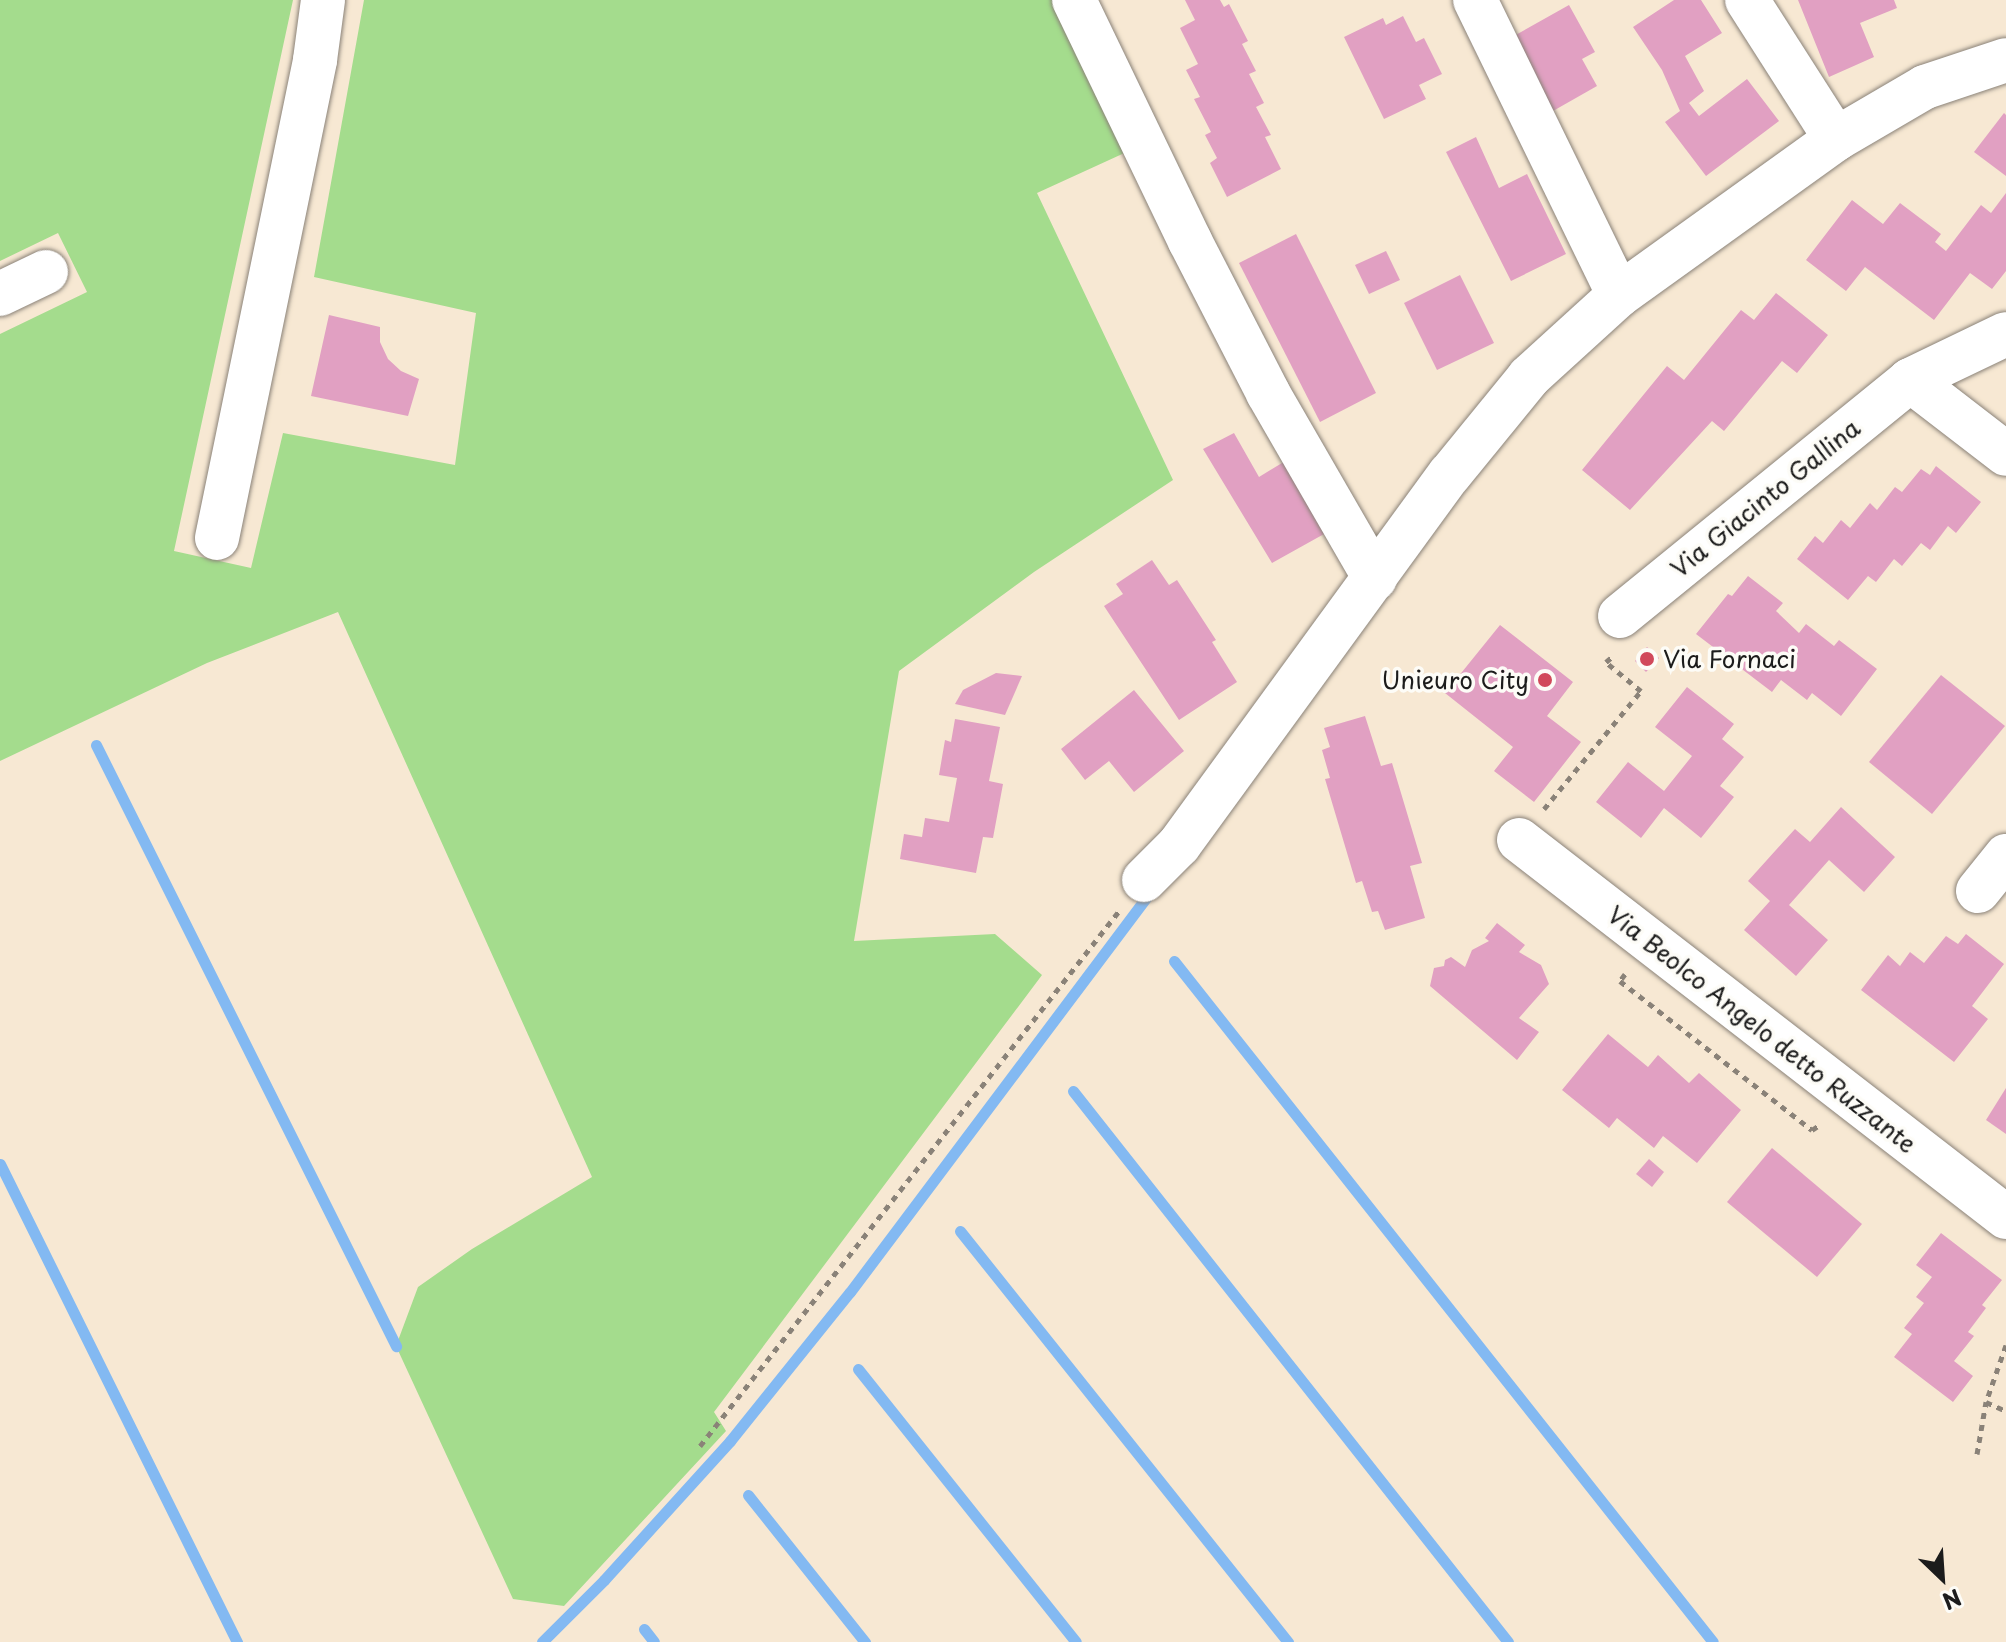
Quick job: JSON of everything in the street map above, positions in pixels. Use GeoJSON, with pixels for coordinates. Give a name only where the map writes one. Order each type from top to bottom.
{"type":"FeatureCollection","features":[{"type":"Feature","properties":{"kind":"street"},"geometry":{"type":"LineString","coordinates":[[217,538],[315,60],[323,0]]}},
{"type":"Feature","properties":{"kind":"street"},"geometry":{"type":"LineString","coordinates":[[1074,0],[1254,365],[1375,578]]}},
{"type":"Feature","properties":{"kind":"street"},"geometry":{"type":"LineString","coordinates":[[1475,0],[1619,295]]}},
{"type":"Feature","properties":{"kind":"street"},"geometry":{"type":"LineString","coordinates":[[1747,0],[1836,139]]}},
{"type":"Feature","properties":{"kind":"street"},"geometry":{"type":"LineString","coordinates":[[1144,880],[1179,845],[1450,474],[1529,377],[1619,295],[1836,139],[1925,87],[2006,60]]}},
{"type":"Feature","properties":{"kind":"street"},"geometry":{"type":"LineString","coordinates":[[0,294],[46,272]]}},
{"type":"Feature","properties":{"kind":"street","name":"Via Giacinto Gallina"},"geometry":{"type":"LineString","coordinates":[[1620,616],[1910,380],[2006,334]]}},
{"type":"Feature","properties":{"kind":"street"},"geometry":{"type":"LineString","coordinates":[[1910,380],[2006,454]]}},
{"type":"Feature","properties":{"kind":"street","name":"Via Beolco Angelo detto Ruzzante"},"geometry":{"type":"LineString","coordinates":[[1519,840],[2006,1217]]}},
{"type":"Feature","properties":{"kind":"street"},"geometry":{"type":"LineString","coordinates":[[1978,891],[2006,856]]}},
{"type":"Feature","properties":{"kind":"path"},"geometry":{"type":"LineString","coordinates":[[1519,840],[1641,691],[1606,662]]}},
{"type":"Feature","properties":{"kind":"path"},"geometry":{"type":"LineString","coordinates":[[700,1446],[1144,880]]}},
{"type":"Feature","properties":{"kind":"path"},"geometry":{"type":"LineString","coordinates":[[1977,1454],[1986,1402],[2006,1345]]}},
{"type":"Feature","properties":{"kind":"path"},"geometry":{"type":"LineString","coordinates":[[1986,1402],[2006,1411]]}},
{"type":"Feature","properties":{"kind":"green space"},"geometry":{"type":"Polygon","coordinates":[[[0,0],[293,0],[174,551],[251,568],[283,433],[455,465],[476,313],[314,277],[364,0],[1062,0],[1131,150],[1037,193],[1173,480],[1034,572],[899,671],[854,941],[995,934],[1042,975],[714,1412],[726,1431],[564,1606],[513,1599],[396,1346],[418,1287],[472,1249],[592,1177],[338,612],[207,663],[0,761],[0,334],[87,292],[58,233],[0,261],[0,0]]]}},
{"type":"Feature","properties":{"kind":"building"},"geometry":{"type":"Polygon","coordinates":[[[1185,0],[1220,0],[1224,7],[1229,4],[1248,41],[1242,44],[1256,71],[1249,74],[1264,103],[1256,107],[1271,135],[1265,137],[1281,169],[1227,197],[1210,163],[1217,158],[1205,135],[1211,132],[1194,99],[1200,97],[1186,70],[1198,64],[1180,28],[1195,20],[1185,0]]]}},
{"type":"Feature","properties":{"kind":"building"},"geometry":{"type":"Polygon","coordinates":[[[1674,0],[1701,0],[1722,33],[1685,56],[1704,91],[1689,103],[1699,116],[1747,79],[1779,121],[1706,176],[1665,122],[1680,111],[1662,70],[1633,27],[1674,0]]]}},
{"type":"Feature","properties":{"kind":"building"},"geometry":{"type":"Polygon","coordinates":[[[1798,0],[1894,0],[1897,8],[1860,23],[1874,57],[1829,77],[1798,0]]]}},
{"type":"Feature","properties":{"kind":"building"},"geometry":{"type":"Polygon","coordinates":[[[1569,5],[1595,52],[1582,59],[1597,86],[1553,111],[1512,37],[1569,5]]]}},
{"type":"Feature","properties":{"kind":"building"},"geometry":{"type":"Polygon","coordinates":[[[1403,16],[1416,42],[1424,38],[1442,74],[1419,85],[1426,99],[1384,119],[1344,37],[1383,18],[1386,25],[1403,16]]]}},
{"type":"Feature","properties":{"kind":"building"},"geometry":{"type":"Polygon","coordinates":[[[2004,113],[2006,115],[2006,176],[1974,152],[2004,113]]]}},
{"type":"Feature","properties":{"kind":"building"},"geometry":{"type":"Polygon","coordinates":[[[1476,137],[1499,188],[1527,174],[1566,254],[1511,281],[1446,152],[1476,137]]]}},
{"type":"Feature","properties":{"kind":"building"},"geometry":{"type":"Polygon","coordinates":[[[2006,193],[2006,271],[1992,289],[1970,273],[1934,320],[1865,267],[1846,291],[1806,260],[1852,200],[1883,224],[1900,203],[1941,234],[1935,242],[1946,251],[1981,205],[1991,213],[2006,193]]]}},
{"type":"Feature","properties":{"kind":"building"},"geometry":{"type":"Polygon","coordinates":[[[1296,234],[1376,393],[1320,422],[1239,263],[1296,234]]]}},
{"type":"Feature","properties":{"kind":"building"},"geometry":{"type":"Polygon","coordinates":[[[1386,251],[1400,280],[1369,294],[1355,265],[1386,251]]]}},
{"type":"Feature","properties":{"kind":"building"},"geometry":{"type":"Polygon","coordinates":[[[1460,275],[1494,343],[1437,370],[1404,303],[1460,275]]]}},
{"type":"Feature","properties":{"kind":"building"},"geometry":{"type":"Polygon","coordinates":[[[1776,293],[1828,335],[1797,373],[1782,361],[1724,431],[1712,421],[1630,510],[1582,470],[1667,366],[1684,380],[1741,310],[1754,320],[1776,293]]]}},
{"type":"Feature","properties":{"kind":"building"},"geometry":{"type":"Polygon","coordinates":[[[329,315],[380,327],[380,342],[388,359],[401,371],[419,379],[408,416],[311,396],[329,315]]]}},
{"type":"Feature","properties":{"kind":"building"},"geometry":{"type":"Polygon","coordinates":[[[1234,433],[1259,477],[1292,457],[1333,529],[1272,563],[1203,449],[1234,433]]]}},
{"type":"Feature","properties":{"kind":"building"},"geometry":{"type":"Polygon","coordinates":[[[1936,466],[1981,502],[1956,533],[1948,526],[1930,550],[1921,543],[1902,566],[1894,559],[1876,582],[1868,576],[1848,600],[1797,559],[1815,536],[1823,543],[1841,520],[1850,528],[1870,503],[1877,510],[1895,487],[1902,492],[1921,469],[1930,475],[1936,466]]]}},
{"type":"Feature","properties":{"kind":"building"},"geometry":{"type":"Polygon","coordinates":[[[1152,560],[1169,585],[1177,580],[1216,640],[1212,642],[1237,682],[1179,720],[1104,606],[1123,594],[1116,584],[1152,560]]]}},
{"type":"Feature","properties":{"kind":"building"},"geometry":{"type":"Polygon","coordinates":[[[1748,576],[1783,603],[1776,611],[1799,633],[1806,624],[1834,646],[1839,640],[1877,669],[1841,716],[1812,693],[1807,700],[1781,680],[1772,692],[1696,634],[1728,594],[1732,596],[1748,576]]]}},
{"type":"Feature","properties":{"kind":"building"},"geometry":{"type":"Polygon","coordinates":[[[1500,625],[1573,682],[1547,716],[1581,742],[1534,802],[1494,771],[1513,747],[1445,693],[1500,625]]]}},
{"type":"Feature","properties":{"kind":"building","name":"Via Fornaci"},"geometry":{"type":"Polygon","coordinates":[[[1647,647],[1659,658],[1646,672],[1635,661],[1647,647]]]}},
{"type":"Feature","properties":{"kind":"building"},"geometry":{"type":"Polygon","coordinates":[[[996,673],[1022,676],[1005,715],[955,704],[963,690],[996,673]]]}},
{"type":"Feature","properties":{"kind":"building"},"geometry":{"type":"Polygon","coordinates":[[[1941,675],[2005,726],[1932,814],[1869,762],[1941,675]]]}},
{"type":"Feature","properties":{"kind":"building"},"geometry":{"type":"Polygon","coordinates":[[[1687,687],[1734,724],[1722,739],[1744,757],[1720,786],[1734,797],[1701,838],[1664,808],[1641,838],[1596,802],[1628,762],[1664,791],[1692,756],[1655,727],[1687,687]]]}},
{"type":"Feature","properties":{"kind":"building"},"geometry":{"type":"Polygon","coordinates":[[[1134,690],[1184,751],[1134,792],[1109,761],[1085,780],[1061,749],[1134,690]]]}},
{"type":"Feature","properties":{"kind":"building"},"geometry":{"type":"Polygon","coordinates":[[[1365,716],[1381,766],[1392,763],[1422,863],[1410,866],[1425,918],[1385,930],[1378,911],[1372,912],[1362,881],[1356,883],[1325,779],[1330,778],[1322,750],[1330,747],[1324,728],[1365,716]]]}},
{"type":"Feature","properties":{"kind":"building"},"geometry":{"type":"Polygon","coordinates":[[[955,719],[1000,727],[989,781],[1003,784],[993,838],[983,837],[976,873],[900,859],[904,834],[922,837],[925,818],[949,822],[957,778],[939,775],[945,740],[951,742],[955,719]]]}},
{"type":"Feature","properties":{"kind":"building"},"geometry":{"type":"Polygon","coordinates":[[[1841,807],[1895,857],[1864,892],[1829,860],[1789,905],[1828,940],[1796,976],[1744,930],[1770,901],[1748,881],[1795,829],[1810,842],[1841,807]]]}},
{"type":"Feature","properties":{"kind":"building"},"geometry":{"type":"Polygon","coordinates":[[[1497,923],[1525,945],[1519,952],[1541,965],[1549,984],[1519,1018],[1539,1032],[1517,1060],[1430,986],[1434,968],[1444,966],[1445,960],[1451,957],[1465,967],[1472,950],[1489,941],[1485,938],[1497,923]]]}},
{"type":"Feature","properties":{"kind":"building"},"geometry":{"type":"Polygon","coordinates":[[[1966,934],[2004,964],[1972,1006],[1988,1019],[1954,1062],[1861,990],[1888,955],[1900,966],[1910,952],[1924,963],[1946,936],[1958,944],[1966,934]]]}},
{"type":"Feature","properties":{"kind":"building"},"geometry":{"type":"Polygon","coordinates":[[[1608,1034],[1648,1067],[1658,1055],[1689,1083],[1699,1073],[1741,1110],[1697,1163],[1663,1136],[1654,1148],[1617,1118],[1609,1128],[1562,1090],[1608,1034]]]}},
{"type":"Feature","properties":{"kind":"building"},"geometry":{"type":"Polygon","coordinates":[[[2006,1088],[2006,1134],[1986,1120],[2006,1088]]]}},
{"type":"Feature","properties":{"kind":"building"},"geometry":{"type":"Polygon","coordinates":[[[1772,1148],[1862,1224],[1817,1277],[1727,1202],[1772,1148]]]}},
{"type":"Feature","properties":{"kind":"building"},"geometry":{"type":"Polygon","coordinates":[[[1649,1159],[1664,1172],[1652,1187],[1636,1174],[1649,1159]]]}},
{"type":"Feature","properties":{"kind":"building"},"geometry":{"type":"Polygon","coordinates":[[[1941,1233],[2002,1280],[1982,1305],[1986,1308],[1968,1332],[1974,1336],[1954,1361],[1973,1376],[1953,1402],[1894,1357],[1912,1334],[1904,1328],[1924,1303],[1916,1297],[1932,1277],[1916,1265],[1941,1233]]]}},
{"type":"Feature","properties":{"kind":"waterway"},"geometry":{"type":"LineString","coordinates":[[96,745],[396,1346]]}},
{"type":"Feature","properties":{"kind":"waterway"},"geometry":{"type":"LineString","coordinates":[[542,1642],[604,1580],[730,1441],[850,1292],[1148,895]]}},
{"type":"Feature","properties":{"kind":"waterway"},"geometry":{"type":"LineString","coordinates":[[1174,961],[1713,1642]]}},
{"type":"Feature","properties":{"kind":"waterway"},"geometry":{"type":"LineString","coordinates":[[1073,1091],[1508,1642]]}},
{"type":"Feature","properties":{"kind":"waterway"},"geometry":{"type":"LineString","coordinates":[[0,1164],[237,1642]]}},
{"type":"Feature","properties":{"kind":"waterway"},"geometry":{"type":"LineString","coordinates":[[960,1231],[1288,1642]]}},
{"type":"Feature","properties":{"kind":"waterway"},"geometry":{"type":"LineString","coordinates":[[858,1369],[1076,1642]]}},
{"type":"Feature","properties":{"kind":"waterway"},"geometry":{"type":"LineString","coordinates":[[748,1495],[865,1642]]}},
{"type":"Feature","properties":{"kind":"waterway"},"geometry":{"type":"LineString","coordinates":[[644,1629],[654,1642]]}},
{"type":"Feature","properties":{"kind":"place","name":"Via Fornaci"},"geometry":{"type":"Point","coordinates":[1647,659]}},
{"type":"Feature","properties":{"kind":"place","name":"Unieuro City"},"geometry":{"type":"Point","coordinates":[1545,680]}}]}
